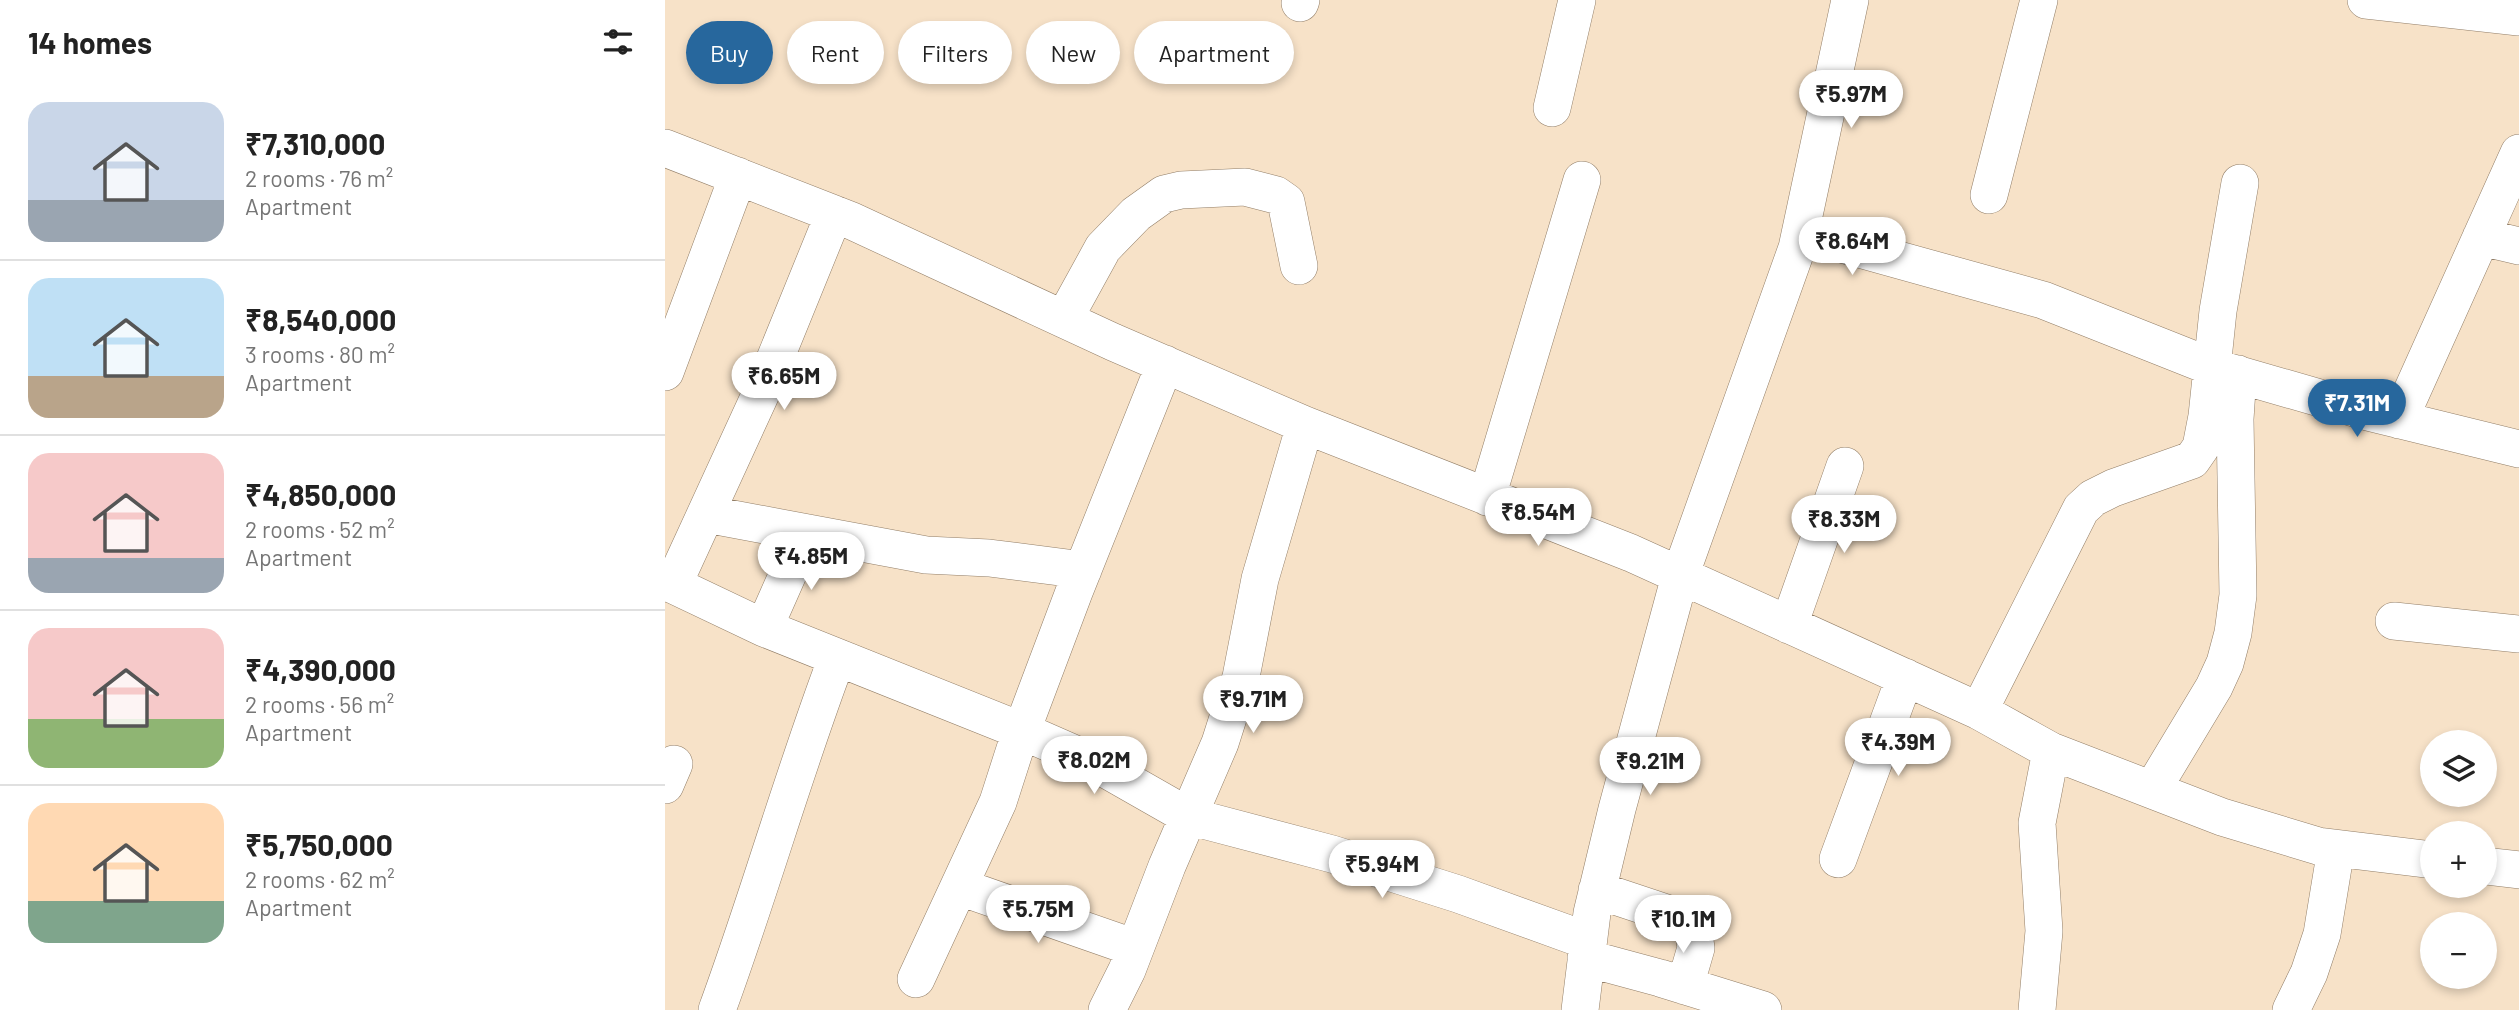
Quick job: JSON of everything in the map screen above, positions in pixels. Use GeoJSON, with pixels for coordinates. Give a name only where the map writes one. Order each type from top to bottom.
{"type":"FeatureCollection","features":[{"type":"Feature","properties":{"kind":"street"},"geometry":{"type":"LineString","coordinates":[[1552,108],[1577,0]]}},
{"type":"Feature","properties":{"kind":"street"},"geometry":{"type":"LineString","coordinates":[[1580,1010],[1597,890],[1680,576],[1797,248],[1850,0]]}},
{"type":"Feature","properties":{"kind":"street"},"geometry":{"type":"LineString","coordinates":[[1989,195],[2039,0]]}},
{"type":"Feature","properties":{"kind":"street"},"geometry":{"type":"LineString","coordinates":[[2366,0],[2473,6],[2519,17]]}},
{"type":"Feature","properties":{"kind":"street"},"geometry":{"type":"LineString","coordinates":[[665,148],[834,214],[1305,425],[1631,553],[1979,711],[2051,751],[2222,817],[2336,849],[2420,859]]}},
{"type":"Feature","properties":{"kind":"street"},"geometry":{"type":"LineString","coordinates":[[2399,420],[2519,153]]}},
{"type":"Feature","properties":{"kind":"street"},"geometry":{"type":"LineString","coordinates":[[665,372],[678,300],[738,176]]}},
{"type":"Feature","properties":{"kind":"street"},"geometry":{"type":"LineString","coordinates":[[1487,497],[1582,180]]}},
{"type":"Feature","properties":{"kind":"street"},"geometry":{"type":"LineString","coordinates":[[2152,790],[2214,687],[2225,663],[2233,633],[2238,595],[2235,419],[2225,371],[2218,312],[2240,183]]}},
{"type":"Feature","properties":{"kind":"street"},"geometry":{"type":"LineString","coordinates":[[1064,319],[1103,248],[1136,214],[1164,194],[1172,192],[1245,187],[1276,195],[1286,202],[1299,266]]}},
{"type":"Feature","properties":{"kind":"street"},"geometry":{"type":"LineString","coordinates":[[834,214],[762,391],[706,514],[669,583],[764,628],[1095,763],[1188,816],[1332,854],[1458,894],[1587,949],[1756,1009]]}},
{"type":"Feature","properties":{"kind":"street"},"geometry":{"type":"LineString","coordinates":[[2481,237],[2519,246]]}},
{"type":"Feature","properties":{"kind":"street"},"geometry":{"type":"LineString","coordinates":[[1797,248],[1812,240],[1834,242],[1975,280],[2043,300],[2225,371],[2399,420],[2519,449]]}},
{"type":"Feature","properties":{"kind":"street"},"geometry":{"type":"LineString","coordinates":[[916,979],[998,802],[1083,570],[1164,364]]}},
{"type":"Feature","properties":{"kind":"street"},"geometry":{"type":"LineString","coordinates":[[1979,711],[2081,509],[2113,488],[2192,460],[2201,447],[2225,371]]}},
{"type":"Feature","properties":{"kind":"street"},"geometry":{"type":"LineString","coordinates":[[1107,1010],[1220,743],[1241,677],[1259,579],[1305,425]]}},
{"type":"Feature","properties":{"kind":"street"},"geometry":{"type":"LineString","coordinates":[[1789,625],[1845,466]]}},
{"type":"Feature","properties":{"kind":"street"},"geometry":{"type":"LineString","coordinates":[[706,514],[926,555],[989,558],[1083,570]]}},
{"type":"Feature","properties":{"kind":"street"},"geometry":{"type":"LineString","coordinates":[[764,628],[806,533]]}},
{"type":"Feature","properties":{"kind":"street"},"geometry":{"type":"LineString","coordinates":[[2394,621],[2519,634]]}},
{"type":"Feature","properties":{"kind":"street"},"geometry":{"type":"LineString","coordinates":[[717,1010],[753,912],[795,774],[837,658]]}},
{"type":"Feature","properties":{"kind":"street"},"geometry":{"type":"LineString","coordinates":[[1838,859],[1905,677]]}},
{"type":"Feature","properties":{"kind":"street"},"geometry":{"type":"LineString","coordinates":[[2037,1010],[2044,931],[2036,823],[2051,751]]}},
{"type":"Feature","properties":{"kind":"street"},"geometry":{"type":"LineString","coordinates":[[2291,1010],[2309,973],[2322,934],[2336,849]]}},
{"type":"Feature","properties":{"kind":"street"},"geometry":{"type":"LineString","coordinates":[[2497,867],[2519,870]]}},
{"type":"Feature","properties":{"kind":"street"},"geometry":{"type":"LineString","coordinates":[[960,887],[1135,948]]}},
{"type":"Feature","properties":{"kind":"street"},"geometry":{"type":"LineString","coordinates":[[1597,890],[1675,916],[1686,924],[1694,934],[1696,948],[1685,986]]}}]}
